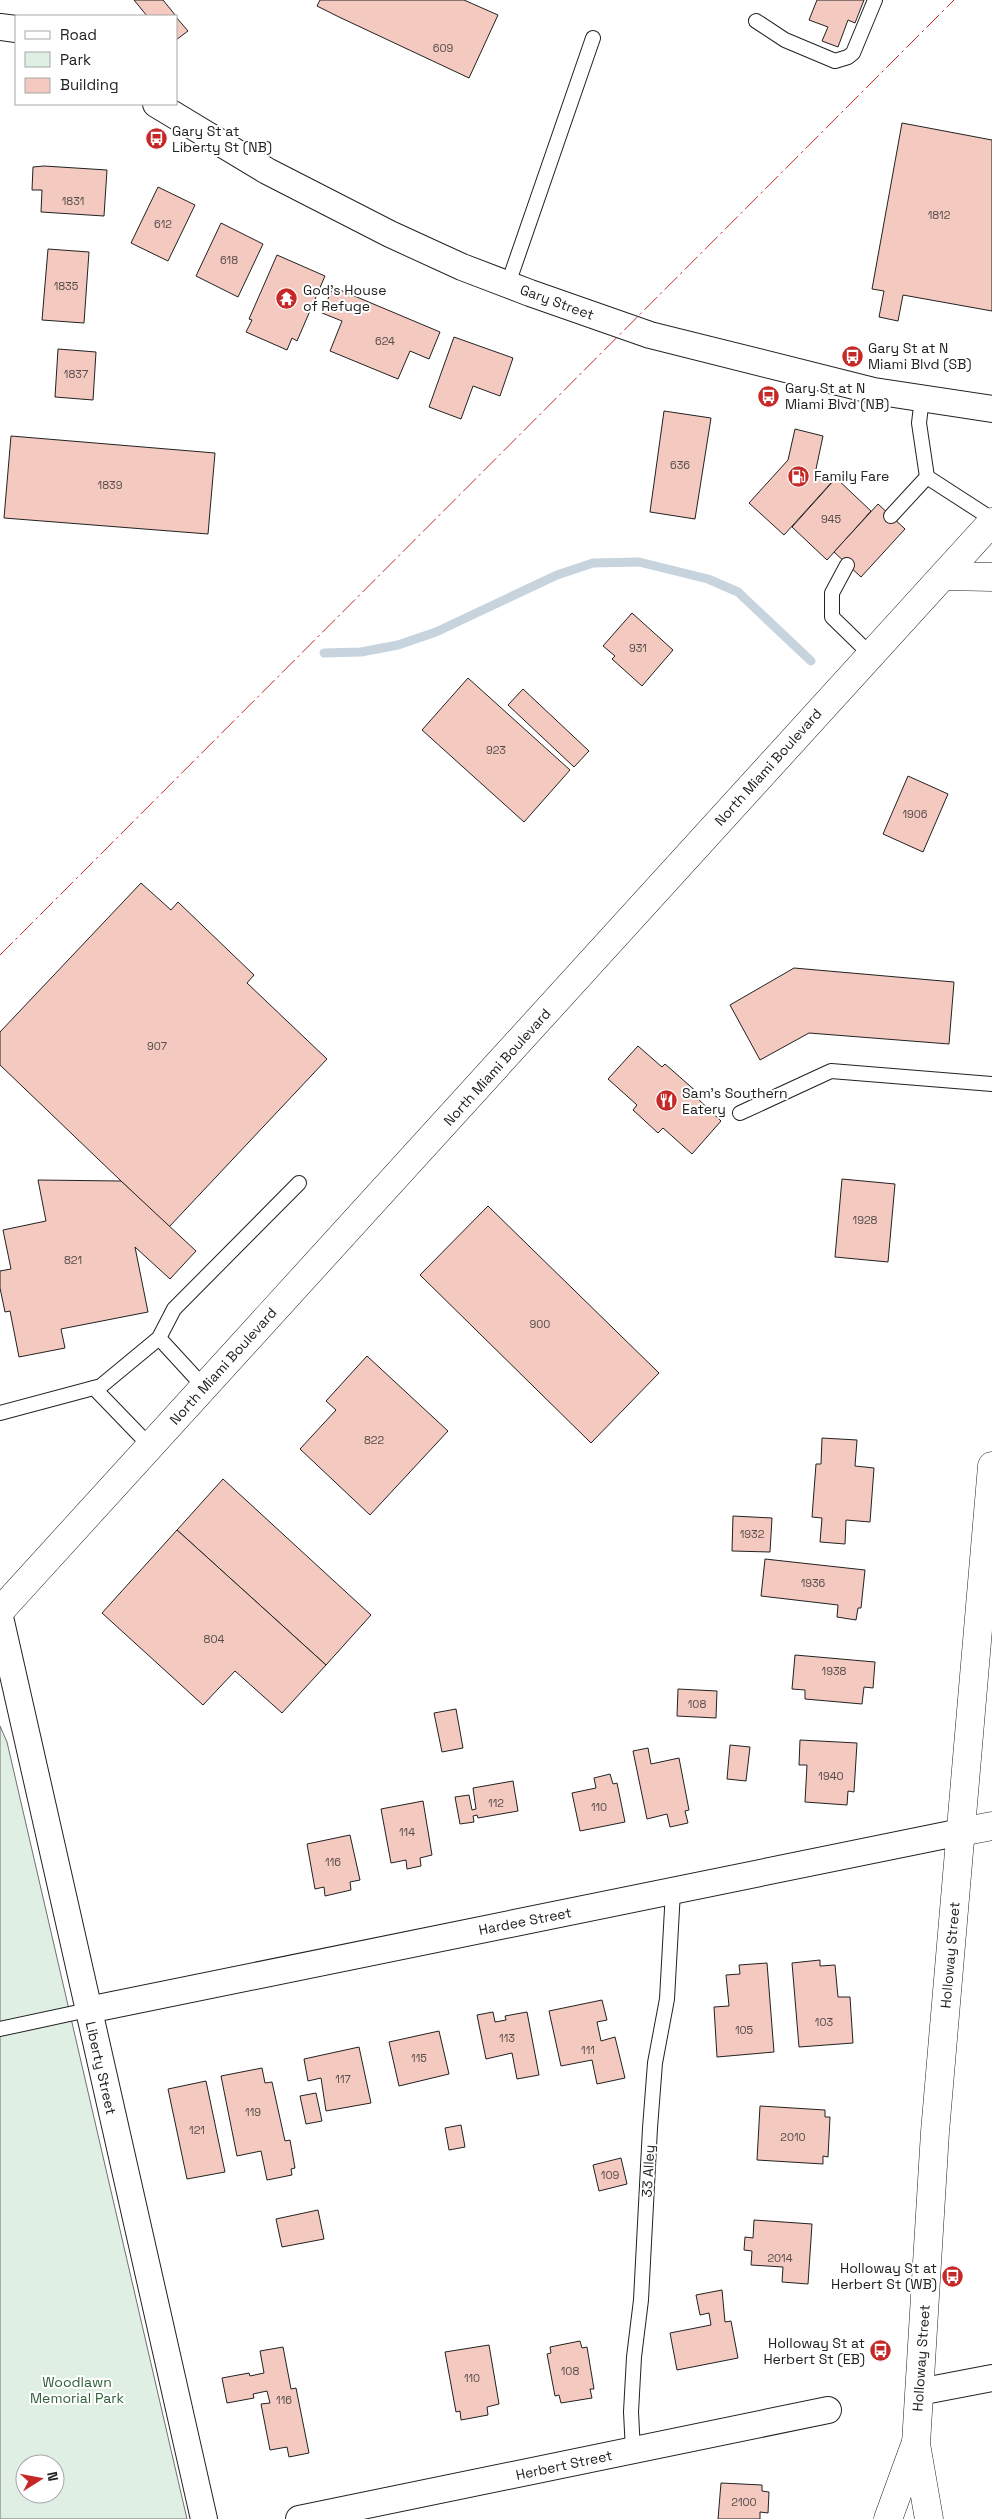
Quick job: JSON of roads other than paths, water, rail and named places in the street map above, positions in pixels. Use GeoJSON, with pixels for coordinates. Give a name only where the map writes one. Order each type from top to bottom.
{"type":"FeatureCollection","features":[{"type":"Feature","properties":{"kind":"street"},"geometry":{"type":"LineString","coordinates":[[0,27],[15,29]]}},
{"type":"Feature","properties":{"kind":"street","name":"Gary Street"},"geometry":{"type":"LineString","coordinates":[[158,105],[259,166],[320,198],[426,250],[508,284],[650,334],[874,391],[992,409]]}},
{"type":"Feature","properties":{"kind":"street","name":"North Miami Boulevard"},"geometry":{"type":"LineString","coordinates":[[0,1611],[992,520]]}},
{"type":"Feature","properties":{"kind":"street"},"geometry":{"type":"LineString","coordinates":[[943,576],[992,577]]}},
{"type":"Feature","properties":{"kind":"street","name":"Holloway Street"},"geometry":{"type":"LineString","coordinates":[[929,2519],[916,2444],[919,2392],[935,2132],[992,1466]]}},
{"type":"Feature","properties":{"kind":"street","name":"Liberty Street"},"geometry":{"type":"LineString","coordinates":[[0,1617],[204,2519]]}},
{"type":"Feature","properties":{"kind":"street"},"geometry":{"type":"LineString","coordinates":[[961,1832],[992,1826]]}},
{"type":"Feature","properties":{"kind":"street","name":"Hardee Street"},"geometry":{"type":"LineString","coordinates":[[88,2010],[961,1832]]}},
{"type":"Feature","properties":{"kind":"street"},"geometry":{"type":"LineString","coordinates":[[919,2392],[992,2378]]}},
{"type":"Feature","properties":{"kind":"street","name":"Herbert Street"},"geometry":{"type":"LineString","coordinates":[[298,2519],[828,2410]]}},
{"type":"Feature","properties":{"kind":"street","name":"Holloway Street"},"geometry":{"type":"LineString","coordinates":[[888,2519],[916,2444]]}},
{"type":"Feature","properties":{"kind":"lane"},"geometry":{"type":"LineString","coordinates":[[756,22],[785,40],[835,61],[848,57],[853,53],[875,0]]}},
{"type":"Feature","properties":{"kind":"lane"},"geometry":{"type":"LineString","coordinates":[[508,284],[593,38]]}},
{"type":"Feature","properties":{"kind":"lane"},"geometry":{"type":"LineString","coordinates":[[922,398],[919,423],[927,477],[992,520]]}},
{"type":"Feature","properties":{"kind":"lane"},"geometry":{"type":"LineString","coordinates":[[891,516],[927,477]]}},
{"type":"Feature","properties":{"kind":"lane"},"geometry":{"type":"LineString","coordinates":[[847,565],[832,593],[832,617],[870,654]]}},
{"type":"Feature","properties":{"kind":"lane"},"geometry":{"type":"LineString","coordinates":[[740,1113],[832,1070],[992,1084]]}},
{"type":"Feature","properties":{"kind":"lane"},"geometry":{"type":"LineString","coordinates":[[0,1413],[101,1386],[159,1338],[174,1309],[298,1183]]}},
{"type":"Feature","properties":{"kind":"lane"},"geometry":{"type":"LineString","coordinates":[[159,1338],[204,1387]]}},
{"type":"Feature","properties":{"kind":"lane"},"geometry":{"type":"LineString","coordinates":[[94,1388],[150,1446]]}},
{"type":"Feature","properties":{"kind":"lane","name":"33 Alley"},"geometry":{"type":"LineString","coordinates":[[633,2450],[631,2412],[641,2300],[650,2128],[655,2063],[667,2000],[673,1891]]}},
{"type":"Feature","properties":{"kind":"lane"},"geometry":{"type":"LineString","coordinates":[[0,2029],[88,2010]]}},
{"type":"Feature","properties":{"kind":"waterway"},"geometry":{"type":"LineString","coordinates":[[324,653],[361,652],[398,645],[436,632],[557,575],[593,563],[639,562],[708,579],[738,592],[811,661]]}},
{"type":"Feature","properties":{"kind":"place","name":"Gary St at Liberty St (NB)"},"geometry":{"type":"Point","coordinates":[156,139]}},
{"type":"Feature","properties":{"kind":"place","name":"God's House of Refuge"},"geometry":{"type":"Point","coordinates":[287,298]}},
{"type":"Feature","properties":{"kind":"place","name":"Gary St at N Miami Blvd (SB)"},"geometry":{"type":"Point","coordinates":[852,356]}},
{"type":"Feature","properties":{"kind":"place","name":"Gary St at N Miami Blvd (NB)"},"geometry":{"type":"Point","coordinates":[769,396]}},
{"type":"Feature","properties":{"kind":"place","name":"Family Fare"},"geometry":{"type":"Point","coordinates":[798,476]}},
{"type":"Feature","properties":{"kind":"place","name":"Sam's Southern Eatery"},"geometry":{"type":"Point","coordinates":[666,1101]}},
{"type":"Feature","properties":{"kind":"place","name":"Holloway St at Herbert St (WB)"},"geometry":{"type":"Point","coordinates":[953,2276]}},
{"type":"Feature","properties":{"kind":"place","name":"Holloway St at Herbert St (EB)"},"geometry":{"type":"Point","coordinates":[881,2351]}},
{"type":"Feature","properties":{"kind":"park label","name":"Woodlawn Memorial Park"},"geometry":{"type":"Point","coordinates":[77,2390]}}]}
